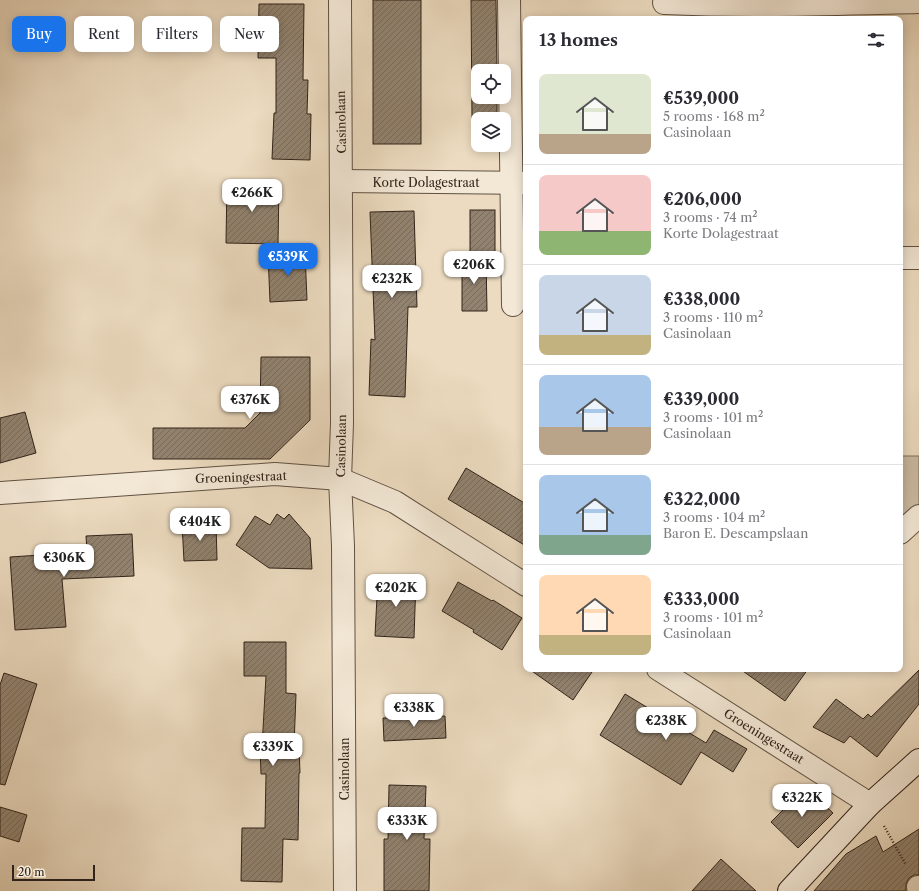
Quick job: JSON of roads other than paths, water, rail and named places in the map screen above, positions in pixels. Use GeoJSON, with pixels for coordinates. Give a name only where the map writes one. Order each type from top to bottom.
{"type":"FeatureCollection","features":[{"type":"Feature","properties":{"kind":"street","name":"Casinolaan"},"geometry":{"type":"LineString","coordinates":[[340,0],[342,181],[342,423],[340,479],[343,554],[345,891]]}},
{"type":"Feature","properties":{"kind":"street"},"geometry":{"type":"LineString","coordinates":[[509,0],[518,183],[513,306]]}},
{"type":"Feature","properties":{"kind":"street"},"geometry":{"type":"LineString","coordinates":[[664,7],[700,12],[851,11],[919,2]]}},
{"type":"Feature","properties":{"kind":"street","name":"Korte Dolagestraat"},"geometry":{"type":"LineString","coordinates":[[342,181],[518,183]]}},
{"type":"Feature","properties":{"kind":"street"},"geometry":{"type":"LineString","coordinates":[[903,258],[919,258]]}},
{"type":"Feature","properties":{"kind":"street","name":"Groeningestraat"},"geometry":{"type":"LineString","coordinates":[[0,493],[275,474],[340,479],[395,502],[523,583]]}},
{"type":"Feature","properties":{"kind":"street"},"geometry":{"type":"LineString","coordinates":[[903,530],[919,516]]}},
{"type":"Feature","properties":{"kind":"street","name":"Groeningestraat"},"geometry":{"type":"LineString","coordinates":[[663,672],[870,804]]}},
{"type":"Feature","properties":{"kind":"street"},"geometry":{"type":"LineString","coordinates":[[789,891],[870,804],[919,760]]}}]}
